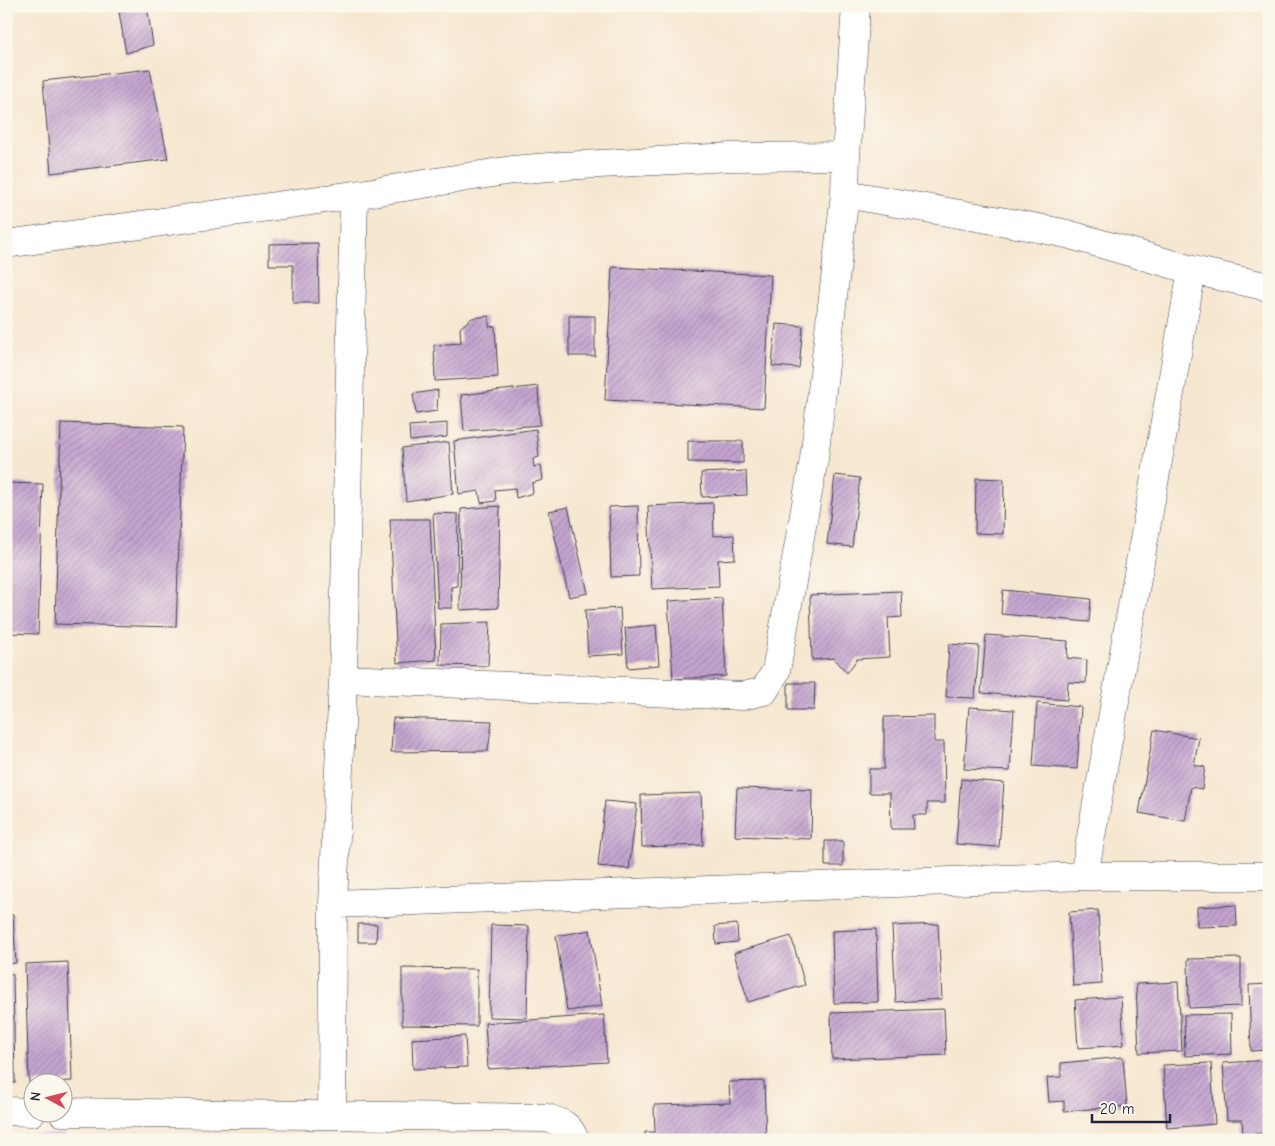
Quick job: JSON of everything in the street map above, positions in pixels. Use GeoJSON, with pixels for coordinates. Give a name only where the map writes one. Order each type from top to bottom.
{"type":"FeatureCollection","features":[{"type":"Feature","properties":{"kind":"street"},"geometry":{"type":"LineString","coordinates":[[343,679],[743,696],[764,691],[776,671],[814,460],[845,194],[856,6]]}},
{"type":"Feature","properties":{"kind":"street"},"geometry":{"type":"LineString","coordinates":[[6,244],[354,195],[512,170],[731,157],[846,156]]}},
{"type":"Feature","properties":{"kind":"street"},"geometry":{"type":"LineString","coordinates":[[845,194],[1067,234],[1192,270],[1269,287]]}},
{"type":"Feature","properties":{"kind":"street"},"geometry":{"type":"LineString","coordinates":[[332,1115],[333,904],[343,679],[354,195]]}},
{"type":"Feature","properties":{"kind":"street"},"geometry":{"type":"LineString","coordinates":[[1084,876],[1192,270]]}},
{"type":"Feature","properties":{"kind":"street"},"geometry":{"type":"LineString","coordinates":[[333,904],[1084,876],[1269,876]]}},
{"type":"Feature","properties":{"kind":"street"},"geometry":{"type":"LineString","coordinates":[[6,1112],[22,1112]]}},
{"type":"Feature","properties":{"kind":"street"},"geometry":{"type":"LineString","coordinates":[[72,1112],[547,1118],[560,1122],[571,1129],[575,1140]]}},
{"type":"Feature","properties":{"kind":"building"},"geometry":{"type":"Polygon","coordinates":[[[118,6],[147,6],[153,45],[126,53],[118,6]]]}},
{"type":"Feature","properties":{"kind":"building"},"geometry":{"type":"Polygon","coordinates":[[[150,69],[168,159],[51,173],[43,81],[150,69]]]}},
{"type":"Feature","properties":{"kind":"building"},"geometry":{"type":"Polygon","coordinates":[[[318,243],[319,303],[293,303],[293,265],[269,265],[269,244],[318,243]]]}},
{"type":"Feature","properties":{"kind":"building"},"geometry":{"type":"Polygon","coordinates":[[[612,267],[771,275],[764,408],[605,400],[612,267]]]}},
{"type":"Feature","properties":{"kind":"building"},"geometry":{"type":"Polygon","coordinates":[[[489,316],[489,327],[495,326],[498,377],[435,381],[434,345],[461,343],[460,328],[472,318],[489,316]]]}},
{"type":"Feature","properties":{"kind":"building"},"geometry":{"type":"Polygon","coordinates":[[[569,316],[595,316],[595,356],[569,356],[569,316]]]}},
{"type":"Feature","properties":{"kind":"building"},"geometry":{"type":"Polygon","coordinates":[[[776,324],[803,326],[799,368],[772,366],[776,324]]]}},
{"type":"Feature","properties":{"kind":"building"},"geometry":{"type":"Polygon","coordinates":[[[538,386],[540,425],[464,431],[461,395],[538,386]]]}},
{"type":"Feature","properties":{"kind":"building"},"geometry":{"type":"Polygon","coordinates":[[[438,390],[437,411],[416,414],[413,394],[438,390]]]}},
{"type":"Feature","properties":{"kind":"building"},"geometry":{"type":"Polygon","coordinates":[[[61,423],[183,427],[176,627],[55,624],[61,423]]]}},
{"type":"Feature","properties":{"kind":"building"},"geometry":{"type":"Polygon","coordinates":[[[447,423],[447,437],[410,441],[409,426],[447,423]]]}},
{"type":"Feature","properties":{"kind":"building"},"geometry":{"type":"Polygon","coordinates":[[[536,429],[539,457],[533,459],[534,467],[541,465],[543,480],[532,483],[533,493],[516,498],[515,488],[495,490],[496,501],[481,503],[479,491],[459,494],[454,441],[536,429]]]}},
{"type":"Feature","properties":{"kind":"building"},"geometry":{"type":"Polygon","coordinates":[[[688,441],[743,441],[743,463],[688,462],[688,441]]]}},
{"type":"Feature","properties":{"kind":"building"},"geometry":{"type":"Polygon","coordinates":[[[449,442],[453,494],[406,501],[402,448],[449,442]]]}},
{"type":"Feature","properties":{"kind":"building"},"geometry":{"type":"Polygon","coordinates":[[[746,471],[747,495],[702,497],[701,473],[746,471]]]}},
{"type":"Feature","properties":{"kind":"building"},"geometry":{"type":"Polygon","coordinates":[[[835,475],[860,478],[852,547],[827,544],[835,475]]]}},
{"type":"Feature","properties":{"kind":"building"},"geometry":{"type":"Polygon","coordinates":[[[976,478],[1004,479],[1003,534],[975,533],[976,478]]]}},
{"type":"Feature","properties":{"kind":"building"},"geometry":{"type":"Polygon","coordinates":[[[6,483],[43,484],[38,634],[6,633],[6,483]]]}},
{"type":"Feature","properties":{"kind":"building"},"geometry":{"type":"Polygon","coordinates":[[[713,503],[714,536],[734,535],[735,559],[718,560],[719,586],[652,589],[648,506],[713,503]]]}},
{"type":"Feature","properties":{"kind":"building"},"geometry":{"type":"Polygon","coordinates":[[[500,506],[498,608],[460,610],[461,509],[500,506]]]}},
{"type":"Feature","properties":{"kind":"building"},"geometry":{"type":"Polygon","coordinates":[[[638,506],[639,576],[611,577],[609,507],[638,506]]]}},
{"type":"Feature","properties":{"kind":"building"},"geometry":{"type":"Polygon","coordinates":[[[568,507],[588,593],[569,597],[549,511],[568,507]]]}},
{"type":"Feature","properties":{"kind":"building"},"geometry":{"type":"Polygon","coordinates":[[[433,513],[458,514],[457,586],[451,587],[452,608],[438,608],[433,513]]]}},
{"type":"Feature","properties":{"kind":"building"},"geometry":{"type":"Polygon","coordinates":[[[390,519],[430,519],[436,660],[397,663],[390,519]]]}},
{"type":"Feature","properties":{"kind":"building"},"geometry":{"type":"Polygon","coordinates":[[[1003,590],[1091,599],[1089,622],[1001,614],[1003,590]]]}},
{"type":"Feature","properties":{"kind":"building"},"geometry":{"type":"Polygon","coordinates":[[[901,591],[902,617],[888,618],[890,657],[857,659],[847,673],[834,658],[812,660],[810,595],[901,591]]]}},
{"type":"Feature","properties":{"kind":"building"},"geometry":{"type":"Polygon","coordinates":[[[722,598],[726,676],[673,679],[668,601],[722,598]]]}},
{"type":"Feature","properties":{"kind":"building"},"geometry":{"type":"Polygon","coordinates":[[[620,608],[623,654],[588,656],[585,610],[620,608]]]}},
{"type":"Feature","properties":{"kind":"building"},"geometry":{"type":"Polygon","coordinates":[[[490,622],[488,666],[440,665],[441,624],[490,622]]]}},
{"type":"Feature","properties":{"kind":"building"},"geometry":{"type":"Polygon","coordinates":[[[656,625],[659,665],[628,668],[625,628],[656,625]]]}},
{"type":"Feature","properties":{"kind":"building"},"geometry":{"type":"Polygon","coordinates":[[[986,635],[1068,641],[1067,658],[1087,660],[1086,683],[1068,682],[1067,700],[981,693],[986,635]]]}},
{"type":"Feature","properties":{"kind":"building"},"geometry":{"type":"Polygon","coordinates":[[[949,644],[979,646],[975,698],[946,697],[949,644]]]}},
{"type":"Feature","properties":{"kind":"building"},"geometry":{"type":"Polygon","coordinates":[[[788,683],[815,683],[814,710],[788,710],[788,683]]]}},
{"type":"Feature","properties":{"kind":"building"},"geometry":{"type":"Polygon","coordinates":[[[1037,703],[1081,707],[1077,769],[1033,766],[1037,703]]]}},
{"type":"Feature","properties":{"kind":"building"},"geometry":{"type":"Polygon","coordinates":[[[969,707],[1014,710],[1010,771],[964,769],[969,707]]]}},
{"type":"Feature","properties":{"kind":"building"},"geometry":{"type":"Polygon","coordinates":[[[934,716],[934,742],[944,742],[945,803],[927,803],[927,815],[913,815],[914,829],[891,829],[890,793],[869,793],[869,769],[884,769],[884,717],[934,716]]]}},
{"type":"Feature","properties":{"kind":"building"},"geometry":{"type":"Polygon","coordinates":[[[393,718],[492,721],[488,751],[391,752],[393,718]]]}},
{"type":"Feature","properties":{"kind":"building"},"geometry":{"type":"Polygon","coordinates":[[[1154,730],[1199,738],[1194,765],[1205,767],[1202,789],[1191,787],[1185,821],[1139,813],[1154,730]]]}},
{"type":"Feature","properties":{"kind":"building"},"geometry":{"type":"Polygon","coordinates":[[[961,779],[1004,783],[999,847],[956,844],[961,779]]]}},
{"type":"Feature","properties":{"kind":"building"},"geometry":{"type":"Polygon","coordinates":[[[737,788],[812,790],[811,839],[735,836],[737,788]]]}},
{"type":"Feature","properties":{"kind":"building"},"geometry":{"type":"Polygon","coordinates":[[[701,793],[703,845],[642,847],[641,795],[701,793]]]}},
{"type":"Feature","properties":{"kind":"building"},"geometry":{"type":"Polygon","coordinates":[[[605,801],[637,804],[629,869],[598,866],[605,801]]]}},
{"type":"Feature","properties":{"kind":"building"},"geometry":{"type":"Polygon","coordinates":[[[825,841],[843,841],[843,866],[825,866],[825,841]]]}},
{"type":"Feature","properties":{"kind":"building"},"geometry":{"type":"Polygon","coordinates":[[[1236,905],[1237,926],[1197,927],[1197,907],[1236,905]]]}},
{"type":"Feature","properties":{"kind":"building"},"geometry":{"type":"Polygon","coordinates":[[[1098,910],[1102,984],[1073,986],[1069,912],[1098,910]]]}},
{"type":"Feature","properties":{"kind":"building"},"geometry":{"type":"Polygon","coordinates":[[[6,915],[13,915],[16,963],[6,964],[6,915]]]}},
{"type":"Feature","properties":{"kind":"building"},"geometry":{"type":"Polygon","coordinates":[[[358,924],[377,924],[376,942],[358,942],[358,924]]]}},
{"type":"Feature","properties":{"kind":"building"},"geometry":{"type":"Polygon","coordinates":[[[737,924],[738,942],[716,944],[715,926],[737,924]]]}},
{"type":"Feature","properties":{"kind":"building"},"geometry":{"type":"Polygon","coordinates":[[[938,924],[942,999],[896,1002],[892,926],[938,924]]]}},
{"type":"Feature","properties":{"kind":"building"},"geometry":{"type":"Polygon","coordinates":[[[491,925],[529,926],[527,1018],[489,1017],[491,925]]]}},
{"type":"Feature","properties":{"kind":"building"},"geometry":{"type":"Polygon","coordinates":[[[876,929],[878,1002],[834,1003],[832,931],[876,929]]]}},
{"type":"Feature","properties":{"kind":"building"},"geometry":{"type":"Polygon","coordinates":[[[590,930],[602,1006],[567,1011],[556,936],[590,930]]]}},
{"type":"Feature","properties":{"kind":"building"},"geometry":{"type":"Polygon","coordinates":[[[791,936],[805,985],[748,1002],[734,953],[791,936]]]}},
{"type":"Feature","properties":{"kind":"building"},"geometry":{"type":"Polygon","coordinates":[[[1241,958],[1241,1006],[1189,1008],[1188,959],[1241,958]]]}},
{"type":"Feature","properties":{"kind":"building"},"geometry":{"type":"Polygon","coordinates":[[[68,962],[72,1074],[29,1074],[25,964],[68,962]]]}},
{"type":"Feature","properties":{"kind":"building"},"geometry":{"type":"Polygon","coordinates":[[[402,968],[477,969],[477,1026],[402,1025],[402,968]]]}},
{"type":"Feature","properties":{"kind":"building"},"geometry":{"type":"Polygon","coordinates":[[[6,974],[13,974],[15,1083],[6,1083],[6,974]]]}},
{"type":"Feature","properties":{"kind":"building"},"geometry":{"type":"Polygon","coordinates":[[[1178,982],[1182,1051],[1139,1053],[1136,984],[1178,982]]]}},
{"type":"Feature","properties":{"kind":"building"},"geometry":{"type":"Polygon","coordinates":[[[1269,984],[1269,1050],[1251,1051],[1249,985],[1269,984]]]}},
{"type":"Feature","properties":{"kind":"building"},"geometry":{"type":"Polygon","coordinates":[[[1121,997],[1124,1045],[1078,1048],[1075,1000],[1121,997]]]}},
{"type":"Feature","properties":{"kind":"building"},"geometry":{"type":"Polygon","coordinates":[[[944,1009],[946,1055],[832,1059],[831,1013],[944,1009]]]}},
{"type":"Feature","properties":{"kind":"building"},"geometry":{"type":"Polygon","coordinates":[[[1231,1014],[1232,1054],[1185,1056],[1184,1015],[1231,1014]]]}},
{"type":"Feature","properties":{"kind":"building"},"geometry":{"type":"Polygon","coordinates":[[[604,1015],[607,1062],[488,1069],[485,1023],[604,1015]]]}},
{"type":"Feature","properties":{"kind":"building"},"geometry":{"type":"Polygon","coordinates":[[[465,1036],[467,1067],[413,1069],[412,1039],[465,1036]]]}},
{"type":"Feature","properties":{"kind":"building"},"geometry":{"type":"Polygon","coordinates":[[[1123,1057],[1127,1106],[1064,1111],[1064,1101],[1049,1102],[1047,1078],[1061,1077],[1061,1063],[1123,1057]]]}},
{"type":"Feature","properties":{"kind":"building"},"geometry":{"type":"Polygon","coordinates":[[[1269,1060],[1268,1133],[1243,1134],[1242,1120],[1227,1120],[1223,1063],[1269,1060]]]}},
{"type":"Feature","properties":{"kind":"building"},"geometry":{"type":"Polygon","coordinates":[[[1211,1063],[1215,1124],[1167,1128],[1163,1065],[1211,1063]]]}},
{"type":"Feature","properties":{"kind":"building"},"geometry":{"type":"Polygon","coordinates":[[[764,1081],[766,1140],[645,1140],[645,1132],[655,1132],[654,1105],[730,1103],[729,1082],[764,1081]]]}},
{"type":"Feature","properties":{"kind":"building"},"geometry":{"type":"Polygon","coordinates":[[[22,1134],[65,1134],[65,1140],[21,1140],[22,1134]]]}}]}
